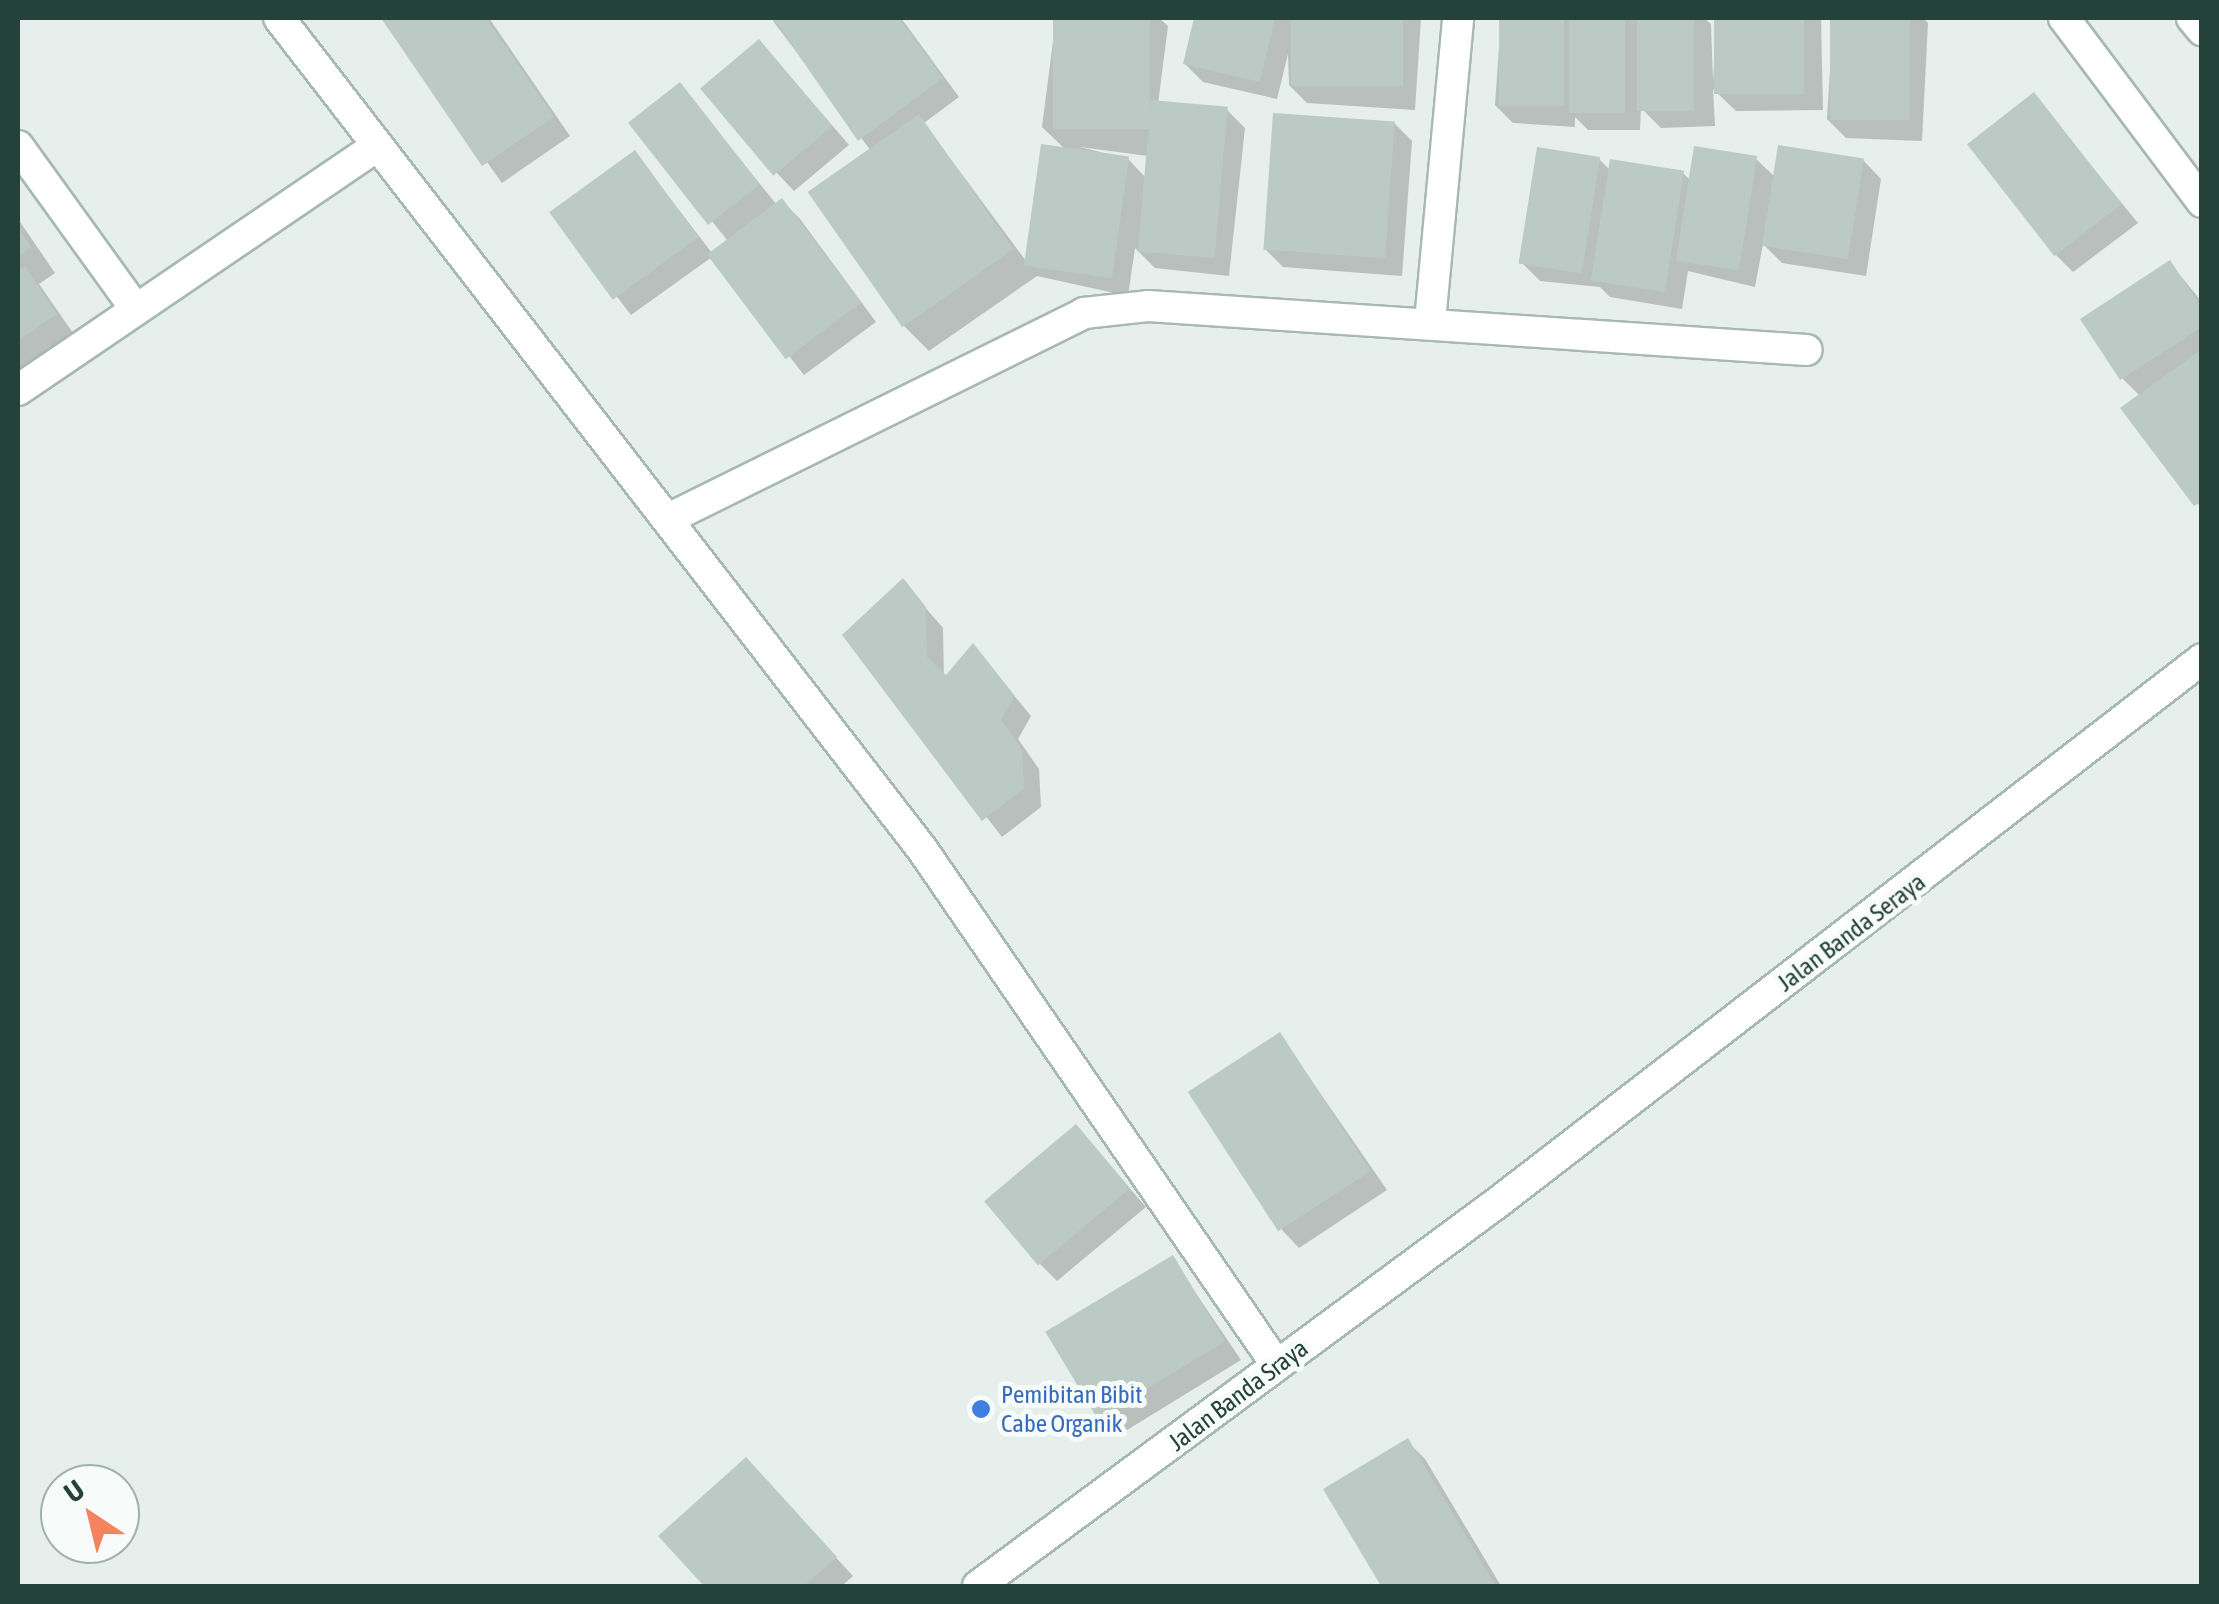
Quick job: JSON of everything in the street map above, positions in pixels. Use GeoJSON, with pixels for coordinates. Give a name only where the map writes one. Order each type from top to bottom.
{"type":"FeatureCollection","features":[{"type":"Feature","properties":{"kind":"street"},"geometry":{"type":"LineString","coordinates":[[279,18],[670,518],[922,849],[1276,1364]]}},
{"type":"Feature","properties":{"kind":"street"},"geometry":{"type":"LineString","coordinates":[[1430,322],[1458,18]]}},
{"type":"Feature","properties":{"kind":"street"},"geometry":{"type":"LineString","coordinates":[[2064,18],[2202,202]]}},
{"type":"Feature","properties":{"kind":"street"},"geometry":{"type":"LineString","coordinates":[[2192,18],[2202,30]]}},
{"type":"Feature","properties":{"kind":"street"},"geometry":{"type":"LineString","coordinates":[[18,390],[134,307],[378,144]]}},
{"type":"Feature","properties":{"kind":"street"},"geometry":{"type":"LineString","coordinates":[[18,146],[134,307]]}},
{"type":"Feature","properties":{"kind":"street"},"geometry":{"type":"LineString","coordinates":[[670,518],[1084,313],[1148,306],[1807,350]]}},
{"type":"Feature","properties":{"kind":"street","name":"Jalan Banda Seraya"},"geometry":{"type":"LineString","coordinates":[[1498,1203],[2202,658]]}},
{"type":"Feature","properties":{"kind":"street","name":"Jalan Banda Sraya"},"geometry":{"type":"LineString","coordinates":[[986,1584],[1276,1364],[1498,1203]]}},
{"type":"Feature","properties":{"kind":"building"},"geometry":{"type":"Polygon","coordinates":[[[381,18],[486,18],[554,117],[482,166],[381,18]]]}},
{"type":"Feature","properties":{"kind":"building"},"geometry":{"type":"Polygon","coordinates":[[[773,18],[899,18],[943,78],[858,141],[773,18]]]}},
{"type":"Feature","properties":{"kind":"building"},"geometry":{"type":"Polygon","coordinates":[[[1053,18],[1150,18],[1150,129],[1053,129],[1053,18]]]}},
{"type":"Feature","properties":{"kind":"building"},"geometry":{"type":"Polygon","coordinates":[[[1194,18],[1275,18],[1260,82],[1183,64],[1194,18]]]}},
{"type":"Feature","properties":{"kind":"building"},"geometry":{"type":"Polygon","coordinates":[[[1291,18],[1403,18],[1403,86],[1291,86],[1291,18]]]}},
{"type":"Feature","properties":{"kind":"building"},"geometry":{"type":"Polygon","coordinates":[[[1499,18],[1564,18],[1564,106],[1499,106],[1499,18]]]}},
{"type":"Feature","properties":{"kind":"building"},"geometry":{"type":"Polygon","coordinates":[[[1569,18],[1625,18],[1625,113],[1569,113],[1569,18]]]}},
{"type":"Feature","properties":{"kind":"building"},"geometry":{"type":"Polygon","coordinates":[[[1637,18],[1694,18],[1694,111],[1637,111],[1637,18]]]}},
{"type":"Feature","properties":{"kind":"building"},"geometry":{"type":"Polygon","coordinates":[[[1714,18],[1804,18],[1804,94],[1714,94],[1714,18]]]}},
{"type":"Feature","properties":{"kind":"building"},"geometry":{"type":"Polygon","coordinates":[[[1830,18],[1910,18],[1910,120],[1830,120],[1830,18]]]}},
{"type":"Feature","properties":{"kind":"building"},"geometry":{"type":"Polygon","coordinates":[[[759,39],[832,126],[773,176],[700,88],[759,39]]]}},
{"type":"Feature","properties":{"kind":"building"},"geometry":{"type":"Polygon","coordinates":[[[680,82],[760,184],[708,225],[628,123],[680,82]]]}},
{"type":"Feature","properties":{"kind":"building"},"geometry":{"type":"Polygon","coordinates":[[[2034,92],[2121,204],[2054,256],[1967,144],[2034,92]]]}},
{"type":"Feature","properties":{"kind":"building"},"geometry":{"type":"Polygon","coordinates":[[[1151,100],[1228,107],[1214,258],[1138,251],[1151,100]]]}},
{"type":"Feature","properties":{"kind":"building"},"geometry":{"type":"Polygon","coordinates":[[[1273,113],[1395,122],[1385,258],[1263,250],[1273,113]]]}},
{"type":"Feature","properties":{"kind":"building"},"geometry":{"type":"Polygon","coordinates":[[[919,114],[1014,249],[902,327],[808,192],[919,114]]]}},
{"type":"Feature","properties":{"kind":"building"},"geometry":{"type":"Polygon","coordinates":[[[1041,144],[1129,156],[1112,278],[1024,266],[1041,144]]]}},
{"type":"Feature","properties":{"kind":"building"},"geometry":{"type":"Polygon","coordinates":[[[1778,145],[1864,159],[1848,259],[1762,246],[1778,145]]]}},
{"type":"Feature","properties":{"kind":"building"},"geometry":{"type":"Polygon","coordinates":[[[1694,146],[1757,156],[1739,271],[1676,261],[1694,146]]]}},
{"type":"Feature","properties":{"kind":"building"},"geometry":{"type":"Polygon","coordinates":[[[1537,147],[1600,157],[1582,274],[1519,264],[1537,147]]]}},
{"type":"Feature","properties":{"kind":"building"},"geometry":{"type":"Polygon","coordinates":[[[635,150],[698,237],[613,300],[549,212],[635,150]]]}},
{"type":"Feature","properties":{"kind":"building"},"geometry":{"type":"Polygon","coordinates":[[[1610,159],[1684,171],[1665,292],[1591,280],[1610,159]]]}},
{"type":"Feature","properties":{"kind":"building"},"geometry":{"type":"Polygon","coordinates":[[[782,198],[861,303],[786,359],[707,255],[782,198]]]}},
{"type":"Feature","properties":{"kind":"building"},"geometry":{"type":"Polygon","coordinates":[[[18,228],[31,247],[18,256],[18,228]]]}},
{"type":"Feature","properties":{"kind":"building"},"geometry":{"type":"Polygon","coordinates":[[[2170,260],[2202,308],[2202,327],[2120,380],[2080,319],[2170,260]]]}},
{"type":"Feature","properties":{"kind":"building"},"geometry":{"type":"Polygon","coordinates":[[[25,266],[57,314],[18,341],[18,271],[25,266]]]}},
{"type":"Feature","properties":{"kind":"building"},"geometry":{"type":"Polygon","coordinates":[[[2202,349],[2202,501],[2194,506],[2120,408],[2202,349]]]}},
{"type":"Feature","properties":{"kind":"building"},"geometry":{"type":"Polygon","coordinates":[[[903,578],[926,607],[927,657],[946,675],[973,643],[1015,696],[1001,720],[1022,749],[1024,788],[982,821],[842,635],[903,578]]]}},
{"type":"Feature","properties":{"kind":"building"},"geometry":{"type":"Polygon","coordinates":[[[1280,1032],[1370,1171],[1278,1231],[1188,1092],[1280,1032]]]}},
{"type":"Feature","properties":{"kind":"building"},"geometry":{"type":"Polygon","coordinates":[[[1076,1124],[1130,1188],[1038,1265],[984,1201],[1076,1124]]]}},
{"type":"Feature","properties":{"kind":"building"},"geometry":{"type":"Polygon","coordinates":[[[1173,1255],[1225,1342],[1097,1418],[1045,1332],[1173,1255]]]}},
{"type":"Feature","properties":{"kind":"building"},"geometry":{"type":"Polygon","coordinates":[[[1408,1438],[1496,1586],[1381,1586],[1323,1489],[1408,1438]]]}},
{"type":"Feature","properties":{"kind":"building"},"geometry":{"type":"Polygon","coordinates":[[[746,1457],[837,1557],[804,1586],[704,1586],[658,1536],[746,1457]]]}},
{"type":"Feature","properties":{"kind":"place","name":"Pemibitan Bibit Cabe Organik"},"geometry":{"type":"Point","coordinates":[981,1409]}}]}
